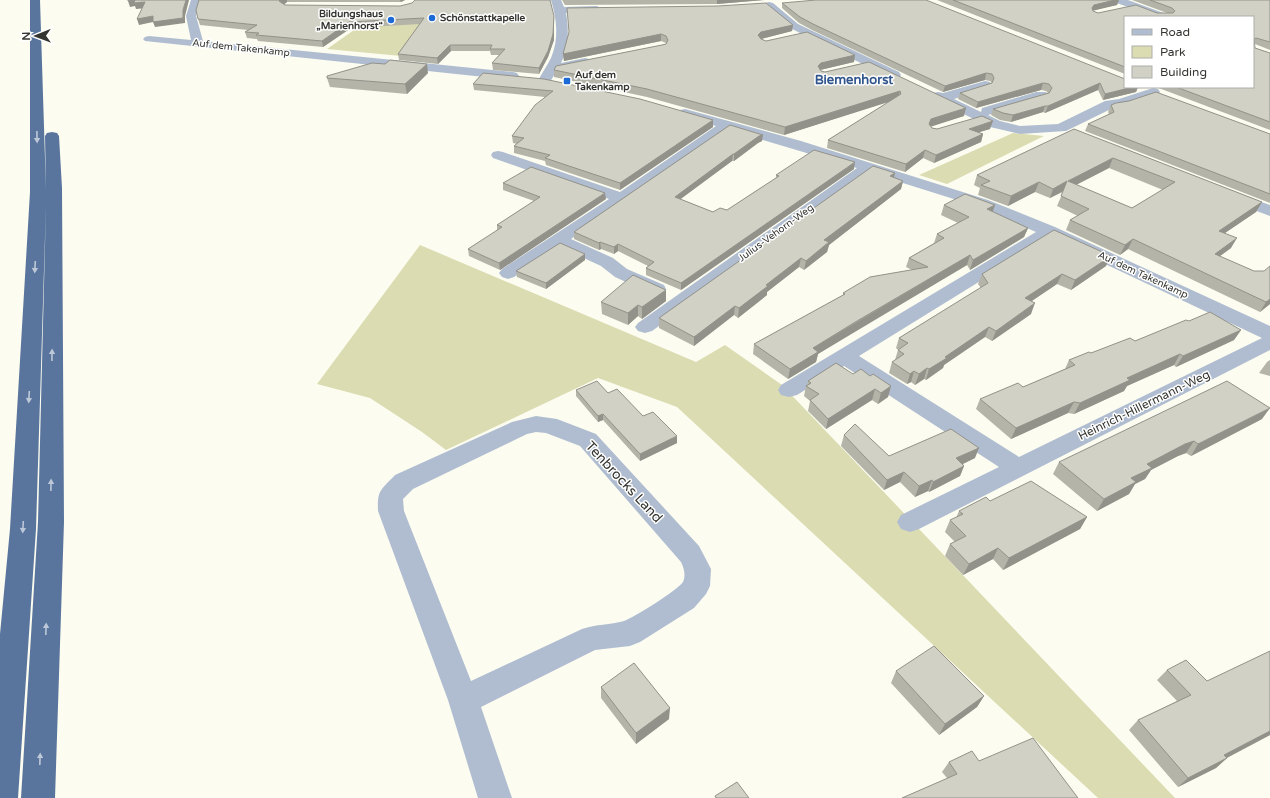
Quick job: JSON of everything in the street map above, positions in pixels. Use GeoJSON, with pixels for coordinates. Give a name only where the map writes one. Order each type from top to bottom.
{"type":"FeatureCollection","features":[{"type":"Feature","properties":{"kind":"highway"},"geometry":{"type":"LineString","coordinates":[[1,798],[23,529],[38,200],[35,0]]}},
{"type":"Feature","properties":{"kind":"highway"},"geometry":{"type":"LineString","coordinates":[[38,798],[51,522],[54,188],[46,0]]}},
{"type":"Feature","properties":{"kind":"street"},"geometry":{"type":"LineString","coordinates":[[196,0],[191,16],[198,43]]}},
{"type":"Feature","properties":{"kind":"street"},"geometry":{"type":"LineString","coordinates":[[1118,0],[1162,16]]}},
{"type":"Feature","properties":{"kind":"street"},"geometry":{"type":"LineString","coordinates":[[784,4],[765,5],[794,26],[807,33],[906,80]]}},
{"type":"Feature","properties":{"kind":"street"},"geometry":{"type":"LineString","coordinates":[[541,77],[558,55],[563,33],[558,5],[607,9]]}},
{"type":"Feature","properties":{"kind":"street"},"geometry":{"type":"LineString","coordinates":[[1111,10],[1134,6]]}},
{"type":"Feature","properties":{"kind":"street"},"geometry":{"type":"LineString","coordinates":[[793,36],[807,33]]}},
{"type":"Feature","properties":{"kind":"street","name":"Auf dem Takenkamp"},"geometry":{"type":"LineString","coordinates":[[149,39],[541,77],[595,60]]}},
{"type":"Feature","properties":{"kind":"street"},"geometry":{"type":"LineString","coordinates":[[855,67],[870,63]]}},
{"type":"Feature","properties":{"kind":"street"},"geometry":{"type":"LineString","coordinates":[[942,98],[985,85]]}},
{"type":"Feature","properties":{"kind":"street"},"geometry":{"type":"LineString","coordinates":[[1143,88],[1168,98]]}},
{"type":"Feature","properties":{"kind":"street"},"geometry":{"type":"LineString","coordinates":[[928,91],[995,124],[1020,130],[1061,128],[1110,104],[1120,103],[1153,92]]}},
{"type":"Feature","properties":{"kind":"street"},"geometry":{"type":"LineString","coordinates":[[961,123],[1041,95]]}},
{"type":"Feature","properties":{"kind":"street","name":"Auf dem Takenkamp"},"geometry":{"type":"LineString","coordinates":[[673,110],[869,167],[982,203],[1270,334]]}},
{"type":"Feature","properties":{"kind":"street"},"geometry":{"type":"LineString","coordinates":[[508,273],[622,198],[727,125]]}},
{"type":"Feature","properties":{"kind":"street"},"geometry":{"type":"LineString","coordinates":[[1061,128],[1082,136]]}},
{"type":"Feature","properties":{"kind":"street"},"geometry":{"type":"LineString","coordinates":[[498,156],[622,198]]}},
{"type":"Feature","properties":{"kind":"street","name":"Julius-Vehorn-Weg"},"geometry":{"type":"LineString","coordinates":[[645,327],[869,167]]}},
{"type":"Feature","properties":{"kind":"street"},"geometry":{"type":"LineString","coordinates":[[1220,191],[1270,211]]}},
{"type":"Feature","properties":{"kind":"street"},"geometry":{"type":"LineString","coordinates":[[789,390],[1048,232]]}},
{"type":"Feature","properties":{"kind":"street"},"geometry":{"type":"LineString","coordinates":[[559,240],[607,262],[622,273],[684,300]]}},
{"type":"Feature","properties":{"kind":"street","name":"Heinrich-Hillermann-Weg"},"geometry":{"type":"LineString","coordinates":[[910,522],[1017,467],[1270,342]]}},
{"type":"Feature","properties":{"kind":"street"},"geometry":{"type":"LineString","coordinates":[[844,357],[1017,467]]}},
{"type":"Feature","properties":{"kind":"street","name":"Tenbrocks Land"},"geometry":{"type":"LineString","coordinates":[[463,700],[592,638],[630,633],[684,600],[696,586],[698,569],[690,554],[588,440],[549,425],[536,424],[520,428],[404,482],[390,496],[391,511],[463,700],[495,798]]}},
{"type":"Feature","properties":{"kind":"green space"},"geometry":{"type":"Polygon","coordinates":[[[473,7],[401,56],[327,49],[384,9],[473,7]]]}},
{"type":"Feature","properties":{"kind":"green space"},"geometry":{"type":"Polygon","coordinates":[[[1013,133],[1044,136],[947,184],[919,175],[1013,133]]]}},
{"type":"Feature","properties":{"kind":"green space"},"geometry":{"type":"Polygon","coordinates":[[[420,245],[696,362],[725,345],[782,385],[1175,798],[1098,798],[677,407],[598,378],[446,450],[422,432],[370,398],[317,384],[420,245]]]}},
{"type":"Feature","properties":{"kind":"building"},"geometry":{"type":"Polygon","coordinates":[[[135,0],[186,0],[183,10],[183,18],[153,22],[153,16],[137,19],[145,2],[134,3],[135,0]]]}},
{"type":"Feature","properties":{"kind":"building"},"geometry":{"type":"Polygon","coordinates":[[[199,0],[280,0],[279,1],[285,5],[400,6],[412,3],[415,0],[550,0],[554,16],[553,34],[548,51],[539,68],[492,63],[505,49],[490,49],[492,45],[450,45],[437,58],[398,54],[424,18],[349,22],[322,41],[256,35],[259,33],[245,32],[257,25],[198,19],[196,10],[199,0]]]}},
{"type":"Feature","properties":{"kind":"building"},"geometry":{"type":"Polygon","coordinates":[[[816,0],[926,0],[1124,79],[1124,88],[1129,88],[1105,94],[1100,83],[1048,106],[1013,115],[1003,113],[993,109],[1049,93],[1052,88],[1049,84],[1043,83],[978,102],[960,93],[992,83],[994,78],[992,74],[986,73],[945,86],[813,24],[800,17],[782,3],[816,0]]]}},
{"type":"Feature","properties":{"kind":"building"},"geometry":{"type":"Polygon","coordinates":[[[953,0],[1115,0],[1094,5],[1092,8],[1093,11],[1098,13],[1136,5],[1157,13],[1173,13],[1175,11],[1172,8],[1150,0],[1270,0],[1270,42],[1256,38],[1254,39],[1254,16],[1124,16],[1124,67],[953,0]]]}},
{"type":"Feature","properties":{"kind":"building"},"geometry":{"type":"Polygon","coordinates":[[[766,3],[793,25],[761,32],[758,35],[761,39],[766,41],[807,32],[855,55],[821,63],[818,66],[821,71],[825,72],[869,62],[966,108],[931,119],[929,124],[932,128],[937,129],[982,116],[993,121],[969,129],[983,134],[936,155],[925,150],[906,164],[828,140],[901,94],[900,91],[785,127],[647,89],[554,70],[556,66],[666,44],[668,40],[666,36],[661,34],[563,54],[569,32],[567,8],[718,6],[766,3]]]}},
{"type":"Feature","properties":{"kind":"building"},"geometry":{"type":"Polygon","coordinates":[[[1254,39],[1255,48],[1270,53],[1270,122],[1179,88],[1254,88],[1254,39]]]}},
{"type":"Feature","properties":{"kind":"building"},"geometry":{"type":"Polygon","coordinates":[[[390,60],[427,64],[405,84],[327,78],[327,76],[372,63],[385,64],[390,60]]]}},
{"type":"Feature","properties":{"kind":"building"},"geometry":{"type":"Polygon","coordinates":[[[483,73],[544,79],[640,99],[713,120],[620,183],[545,158],[550,155],[514,146],[524,138],[512,136],[535,105],[553,91],[473,84],[483,73]]]}},
{"type":"Feature","properties":{"kind":"building"},"geometry":{"type":"Polygon","coordinates":[[[1156,92],[1270,134],[1270,194],[1088,124],[1114,112],[1111,105],[1156,92]]]}},
{"type":"Feature","properties":{"kind":"building"},"geometry":{"type":"Polygon","coordinates":[[[730,125],[763,135],[759,136],[733,154],[675,197],[713,212],[720,208],[727,210],[779,176],[776,175],[814,150],[855,162],[681,283],[646,268],[654,262],[618,244],[614,247],[600,242],[599,243],[574,232],[730,125]]]}},
{"type":"Feature","properties":{"kind":"building"},"geometry":{"type":"Polygon","coordinates":[[[1074,129],[1262,202],[1219,231],[1237,238],[1215,254],[1254,271],[1264,271],[1270,266],[1270,299],[1266,302],[1133,239],[1125,245],[1070,220],[1089,209],[1061,196],[1067,181],[1053,189],[1039,182],[1011,196],[981,185],[990,181],[977,175],[1074,129]],[[1113,158],[1068,181],[1132,208],[1175,182],[1113,158]]]}},
{"type":"Feature","properties":{"kind":"building"},"geometry":{"type":"Polygon","coordinates":[[[873,166],[895,173],[890,176],[903,181],[824,240],[829,242],[806,261],[801,258],[739,308],[735,306],[694,337],[659,318],[873,166]]]}},
{"type":"Feature","properties":{"kind":"building"},"geometry":{"type":"Polygon","coordinates":[[[531,167],[605,193],[499,263],[468,249],[502,227],[497,225],[540,197],[503,183],[531,167]]]}},
{"type":"Feature","properties":{"kind":"building"},"geometry":{"type":"Polygon","coordinates":[[[965,194],[995,205],[987,209],[1028,228],[973,260],[970,255],[857,321],[813,348],[818,352],[790,369],[754,344],[845,294],[843,293],[870,277],[928,267],[909,258],[944,238],[937,234],[969,217],[944,205],[965,194]]]}},
{"type":"Feature","properties":{"kind":"building"},"geometry":{"type":"Polygon","coordinates":[[[1054,230],[1111,256],[1075,280],[1062,274],[1025,298],[1035,303],[996,331],[989,327],[945,357],[947,358],[929,369],[927,368],[919,374],[914,371],[910,374],[892,362],[904,354],[898,350],[908,343],[899,338],[988,283],[982,274],[1054,230]]]}},
{"type":"Feature","properties":{"kind":"building"},"geometry":{"type":"Polygon","coordinates":[[[560,243],[585,254],[546,283],[516,271],[560,243]]]}},
{"type":"Feature","properties":{"kind":"building"},"geometry":{"type":"Polygon","coordinates":[[[633,275],[666,290],[642,307],[638,305],[628,313],[601,302],[633,275]]]}},
{"type":"Feature","properties":{"kind":"building"},"geometry":{"type":"Polygon","coordinates":[[[1210,312],[1241,330],[1183,356],[1180,354],[1127,378],[1130,380],[1080,403],[1074,402],[1016,428],[980,399],[1018,383],[1023,387],[1075,365],[1069,360],[1089,352],[1091,353],[1130,338],[1135,341],[1210,312]]]}},
{"type":"Feature","properties":{"kind":"building"},"geometry":{"type":"Polygon","coordinates":[[[836,363],[853,374],[861,369],[870,376],[873,374],[891,386],[881,393],[875,389],[828,419],[810,400],[819,394],[806,386],[811,383],[808,381],[836,363]]]}},
{"type":"Feature","properties":{"kind":"building"},"geometry":{"type":"Polygon","coordinates":[[[597,381],[608,393],[617,389],[643,416],[653,412],[677,436],[640,454],[603,414],[598,416],[576,390],[597,381]]]}},
{"type":"Feature","properties":{"kind":"building"},"geometry":{"type":"Polygon","coordinates":[[[1227,381],[1270,408],[1198,444],[1194,441],[1185,444],[1147,464],[1152,468],[1131,478],[1136,482],[1104,499],[1059,462],[1227,381]]]}},
{"type":"Feature","properties":{"kind":"building"},"geometry":{"type":"Polygon","coordinates":[[[855,424],[889,456],[951,429],[979,448],[956,458],[964,466],[933,482],[932,480],[919,486],[904,472],[887,480],[844,435],[855,424]]]}},
{"type":"Feature","properties":{"kind":"building"},"geometry":{"type":"Polygon","coordinates":[[[1031,481],[1087,517],[1009,558],[998,548],[969,564],[950,544],[966,536],[950,520],[963,514],[959,511],[986,497],[990,501],[1031,481]]]}},
{"type":"Feature","properties":{"kind":"building"},"geometry":{"type":"Polygon","coordinates":[[[934,646],[984,696],[945,724],[896,671],[934,646]]]}},
{"type":"Feature","properties":{"kind":"building"},"geometry":{"type":"Polygon","coordinates":[[[1270,651],[1270,731],[1224,755],[1227,758],[1188,778],[1138,720],[1191,695],[1167,670],[1186,660],[1207,681],[1270,651]]]}},
{"type":"Feature","properties":{"kind":"building"},"geometry":{"type":"Polygon","coordinates":[[[634,663],[670,708],[636,733],[601,687],[634,663]]]}},
{"type":"Feature","properties":{"kind":"building"},"geometry":{"type":"Polygon","coordinates":[[[1033,738],[1078,798],[902,798],[957,774],[949,762],[972,751],[979,761],[1033,738]]]}},
{"type":"Feature","properties":{"kind":"building"},"geometry":{"type":"Polygon","coordinates":[[[737,782],[749,798],[716,798],[715,796],[737,782]]]}},
{"type":"Feature","properties":{"kind":"place","name":"Schönstattkapelle"},"geometry":{"type":"Point","coordinates":[432,18]}},
{"type":"Feature","properties":{"kind":"place","name":"Bildungshaus „Marienhorst“"},"geometry":{"type":"Point","coordinates":[391,20]}},
{"type":"Feature","properties":{"kind":"place","name":"Auf dem Takenkamp"},"geometry":{"type":"Point","coordinates":[567,81]}},
{"type":"Feature","properties":{"kind":"district","name":"Biemenhorst"},"geometry":{"type":"Point","coordinates":[854,80]}}]}
